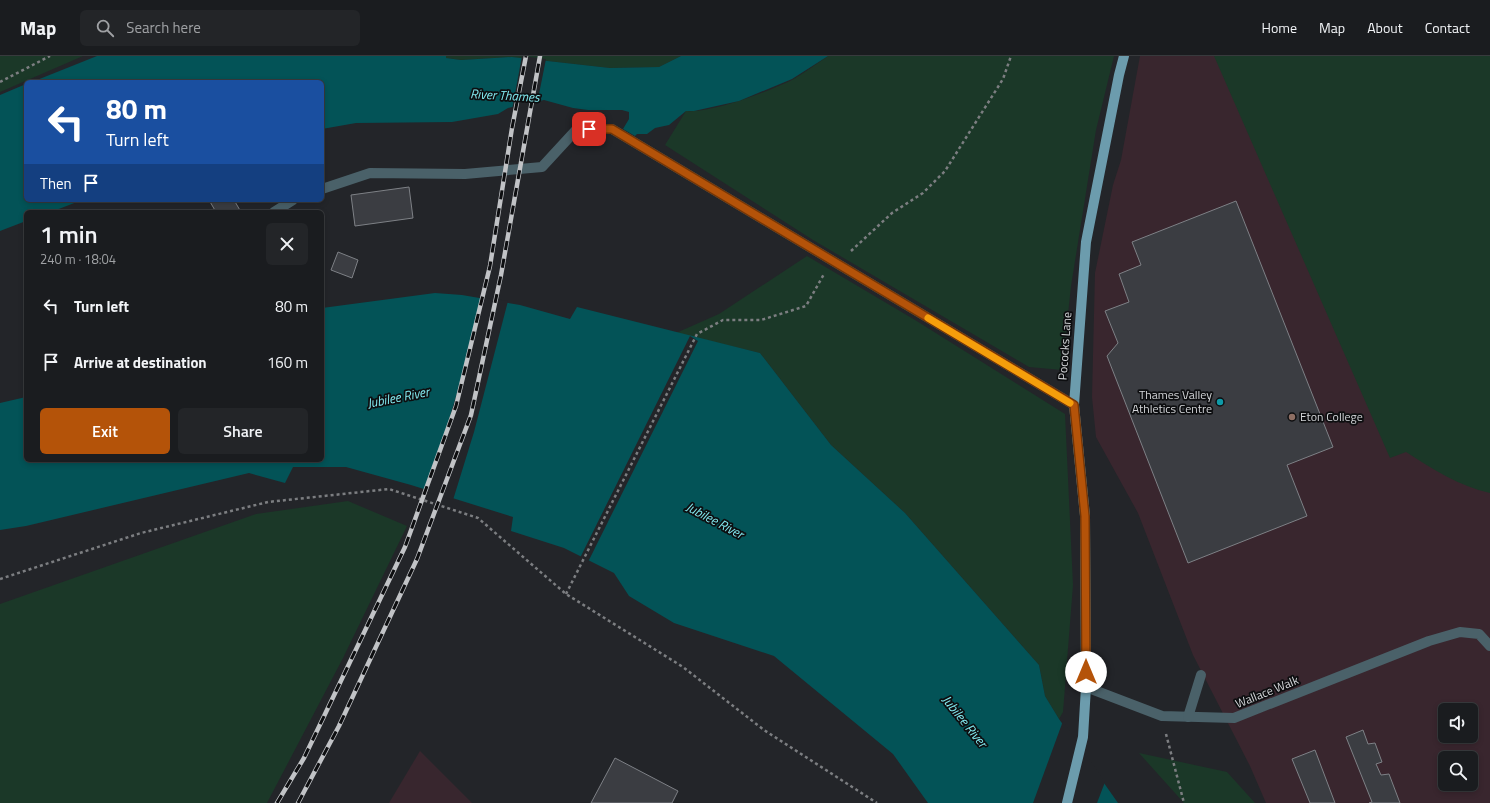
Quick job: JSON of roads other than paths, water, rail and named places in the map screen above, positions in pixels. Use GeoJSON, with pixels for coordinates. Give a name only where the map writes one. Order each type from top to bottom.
{"type":"FeatureCollection","features":[{"type":"Feature","properties":{"kind":"main road","name":"Pococks Lane"},"geometry":{"type":"LineString","coordinates":[[1067,803],[1083,737],[1086,687],[1085,516],[1074,405],[1086,242],[1124,56]]}},
{"type":"Feature","properties":{"kind":"street"},"geometry":{"type":"LineString","coordinates":[[324,188],[370,173],[465,174],[542,167],[577,128],[612,129],[1074,405]]}},
{"type":"Feature","properties":{"kind":"street"},"geometry":{"type":"LineString","coordinates":[[277,210],[290,202]]}},
{"type":"Feature","properties":{"kind":"street","name":"Wallace Walk"},"geometry":{"type":"LineString","coordinates":[[1086,687],[1162,716],[1234,718],[1429,642],[1460,632],[1479,634],[1490,646]]}},
{"type":"Feature","properties":{"kind":"street"},"geometry":{"type":"LineString","coordinates":[[1188,717],[1201,674]]}},
{"type":"Feature","properties":{"kind":"water","name":"River Thames"},"geometry":{"type":"Polygon","coordinates":[[[97,56],[446,56],[446,58],[461,60],[512,57],[610,68],[659,67],[681,56],[828,56],[792,79],[739,101],[694,111],[686,111],[669,125],[655,128],[647,134],[637,134],[635,136],[623,129],[629,119],[629,112],[622,110],[588,110],[573,108],[544,100],[508,108],[498,114],[452,122],[356,123],[324,129],[324,80],[37,80],[97,56]]]}},
{"type":"Feature","properties":{"kind":"water"},"geometry":{"type":"Polygon","coordinates":[[[24,85],[24,202],[77,202],[56,210],[24,210],[24,222],[0,231],[0,95],[24,85]]]}},
{"type":"Feature","properties":{"kind":"water","name":"Jubilee River"},"geometry":{"type":"Polygon","coordinates":[[[435,293],[462,295],[520,305],[570,319],[577,307],[760,353],[831,445],[905,513],[1039,665],[1045,696],[1059,719],[1118,803],[928,803],[893,754],[774,656],[674,623],[629,596],[614,573],[564,548],[511,531],[513,517],[411,485],[346,467],[293,467],[285,483],[249,473],[26,526],[0,530],[0,403],[24,397],[24,462],[324,462],[324,308],[435,293]]]}},
{"type":"Feature","properties":{"kind":"railway"},"geometry":{"type":"LineString","coordinates":[[277,803],[304,758],[405,547],[456,406],[490,266],[512,128],[526,56]]}},
{"type":"Feature","properties":{"kind":"railway"},"geometry":{"type":"LineString","coordinates":[[298,803],[339,726],[417,559],[471,415],[501,275],[540,56]]}},
{"type":"Feature","properties":{"kind":"place","name":"Thames Valley Athletics Centre"},"geometry":{"type":"Point","coordinates":[1220,402]}},
{"type":"Feature","properties":{"kind":"place","name":"Eton College"},"geometry":{"type":"Point","coordinates":[1292,417]}}]}
